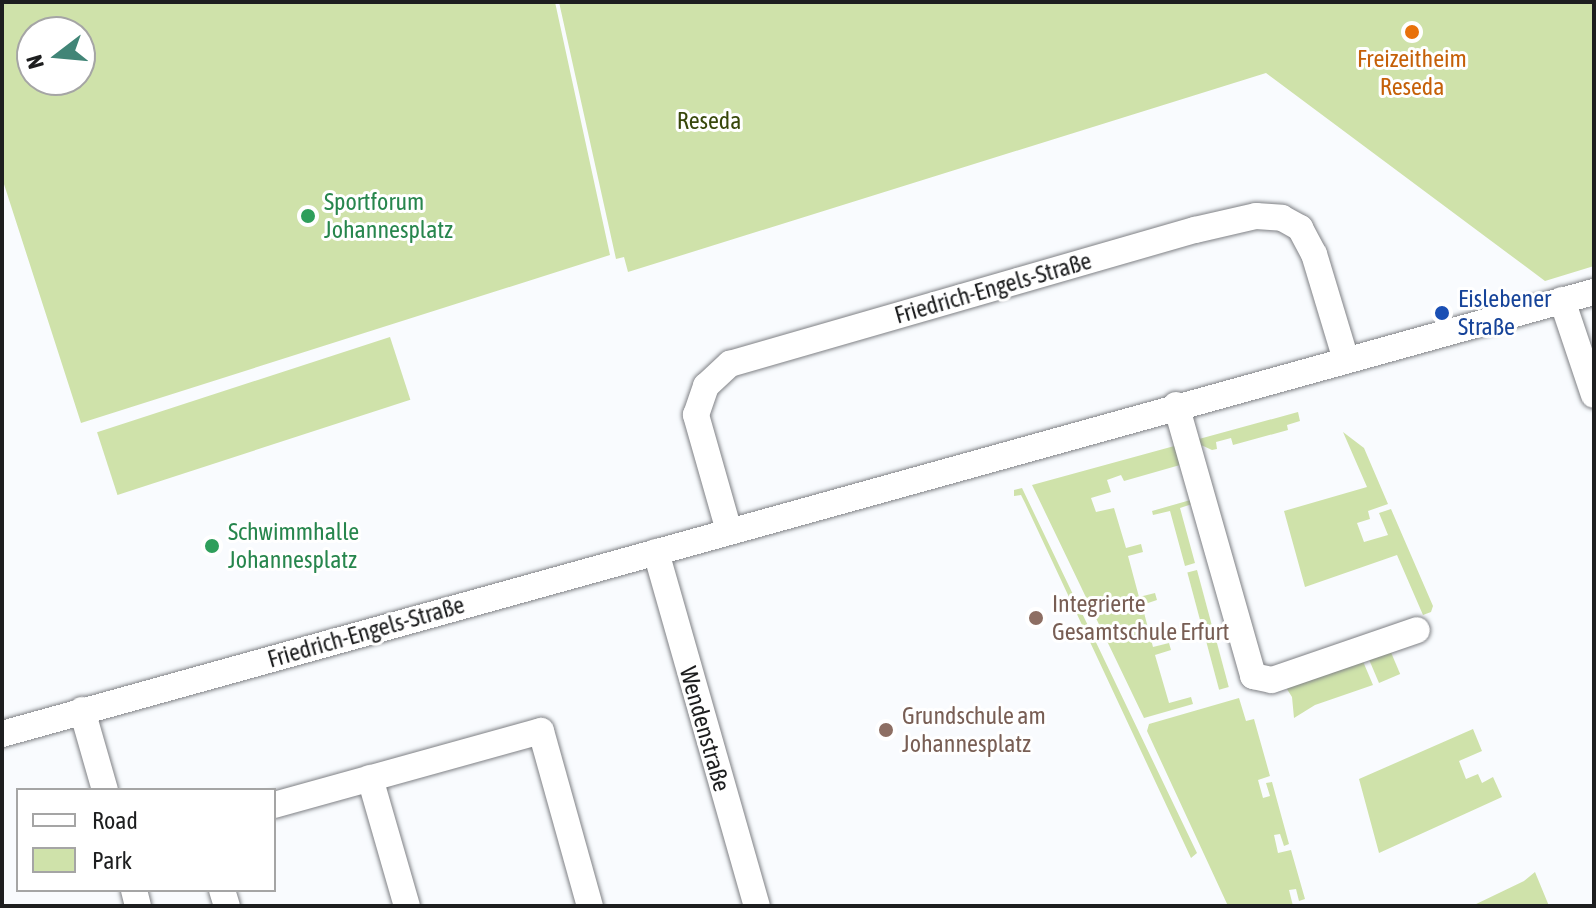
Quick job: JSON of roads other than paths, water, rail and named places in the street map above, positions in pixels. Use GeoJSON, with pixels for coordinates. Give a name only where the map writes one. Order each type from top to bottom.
{"type":"FeatureCollection","features":[{"type":"Feature","properties":{"kind":"street","name":"Friedrich-Engels-Straße"},"geometry":{"type":"LineString","coordinates":[[729,531],[696,415],[706,386],[730,364],[1195,230],[1256,216],[1282,218],[1300,228],[1314,254],[1346,360]]}},
{"type":"Feature","properties":{"kind":"street","name":"Friedrich-Engels-Straße"},"geometry":{"type":"LineString","coordinates":[[2,734],[1176,405],[1594,292]]}},
{"type":"Feature","properties":{"kind":"street"},"geometry":{"type":"LineString","coordinates":[[1562,300],[1594,395]]}},
{"type":"Feature","properties":{"kind":"street"},"geometry":{"type":"LineString","coordinates":[[1176,405],[1253,676],[1272,680],[1417,630]]}},
{"type":"Feature","properties":{"kind":"street","name":"Wendenstraße"},"geometry":{"type":"LineString","coordinates":[[656,552],[757,906]]}},
{"type":"Feature","properties":{"kind":"street"},"geometry":{"type":"LineString","coordinates":[[82,710],[104,788]]}},
{"type":"Feature","properties":{"kind":"street"},"geometry":{"type":"LineString","coordinates":[[276,804],[541,731],[590,906]]}},
{"type":"Feature","properties":{"kind":"street"},"geometry":{"type":"LineString","coordinates":[[370,778],[407,906]]}},
{"type":"Feature","properties":{"kind":"place","name":"Freizeitheim Reseda"},"geometry":{"type":"Point","coordinates":[1412,32]}},
{"type":"Feature","properties":{"kind":"place","name":"Sportforum Johannesplatz"},"geometry":{"type":"Point","coordinates":[308,216]}},
{"type":"Feature","properties":{"kind":"place","name":"Eislebener Straße"},"geometry":{"type":"Point","coordinates":[1442,313]}},
{"type":"Feature","properties":{"kind":"place","name":"Schwimmhalle Johannesplatz"},"geometry":{"type":"Point","coordinates":[212,546]}},
{"type":"Feature","properties":{"kind":"place","name":"Integrierte Gesamtschule Erfurt"},"geometry":{"type":"Point","coordinates":[1036,618]}},
{"type":"Feature","properties":{"kind":"place","name":"Grundschule am Johannesplatz"},"geometry":{"type":"Point","coordinates":[886,730]}},
{"type":"Feature","properties":{"kind":"park label","name":"Reseda"},"geometry":{"type":"Point","coordinates":[709,121]}}]}
